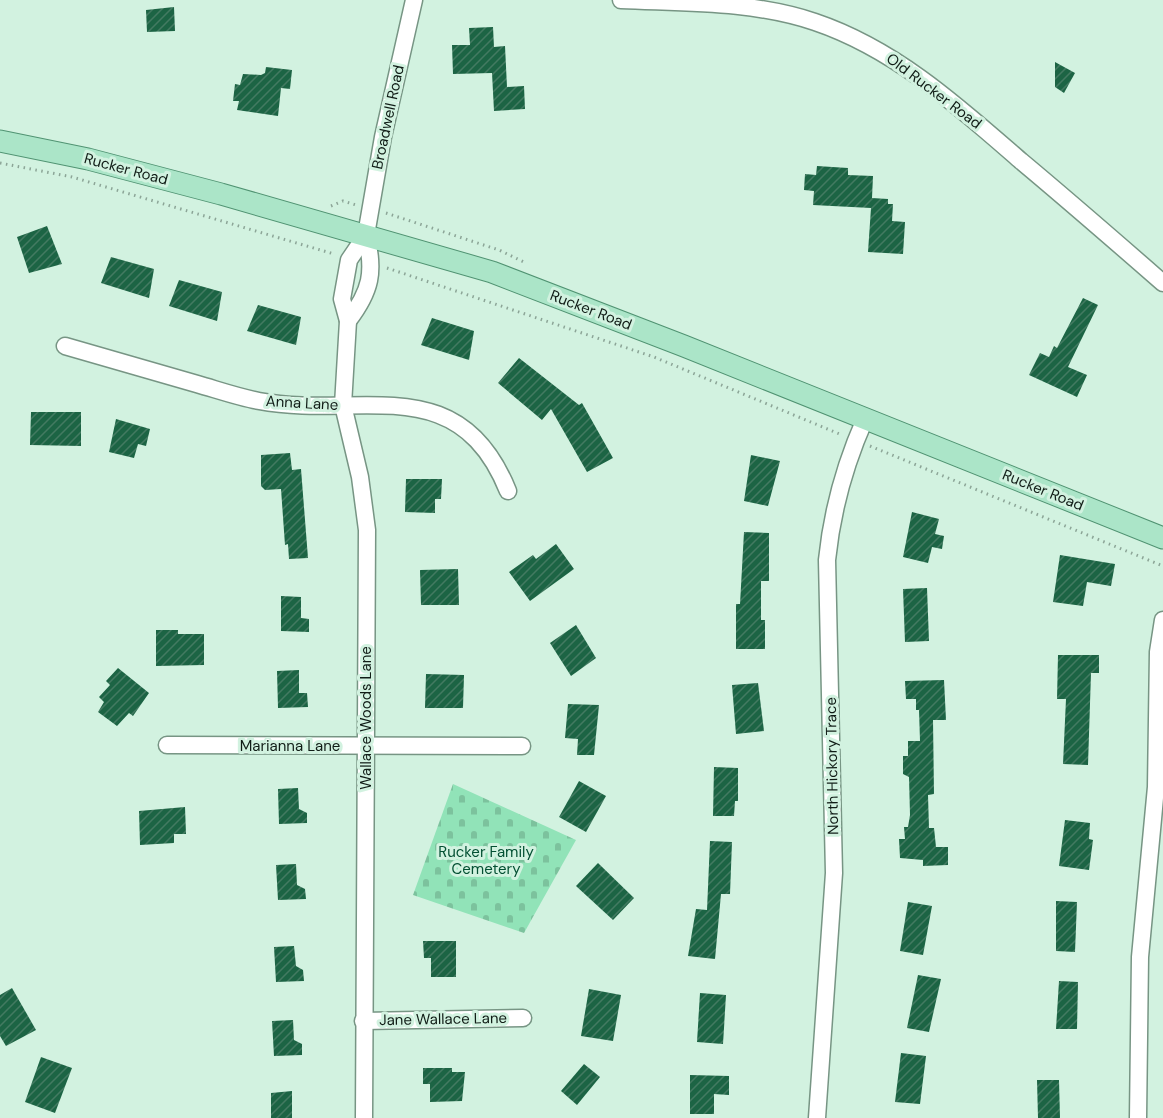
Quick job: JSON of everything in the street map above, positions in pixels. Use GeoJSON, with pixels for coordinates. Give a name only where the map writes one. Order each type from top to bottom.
{"type":"FeatureCollection","features":[{"type":"Feature","properties":{"kind":"main road","name":"Rucker Road"},"geometry":{"type":"LineString","coordinates":[[0,141],[88,159],[492,272],[1163,538]]}},
{"type":"Feature","properties":{"kind":"street","name":"Broadwell Road"},"geometry":{"type":"LineString","coordinates":[[366,235],[383,138],[414,0]]}},
{"type":"Feature","properties":{"kind":"street","name":"Old Rucker Road"},"geometry":{"type":"LineString","coordinates":[[621,0],[727,5],[765,10],[812,21],[846,33],[876,48],[910,70],[985,129],[1163,283]]}},
{"type":"Feature","properties":{"kind":"street","name":"Wallace Woods Lane"},"geometry":{"type":"LineString","coordinates":[[364,1118],[367,530],[360,477],[343,405],[348,321],[342,300],[351,258],[366,235]]}},
{"type":"Feature","properties":{"kind":"street","name":"Wallace Woods Lane"},"geometry":{"type":"LineString","coordinates":[[348,321],[363,301],[372,264],[366,235]]}},
{"type":"Feature","properties":{"kind":"street","name":"Anna Lane"},"geometry":{"type":"LineString","coordinates":[[66,346],[258,401],[292,405],[406,405],[447,418],[468,432],[486,450],[500,471],[508,491]]}},
{"type":"Feature","properties":{"kind":"street","name":"North Hickory Trace"},"geometry":{"type":"LineString","coordinates":[[817,1118],[834,873],[827,560],[831,525],[855,441],[866,419]]}},
{"type":"Feature","properties":{"kind":"street"},"geometry":{"type":"LineString","coordinates":[[1138,1118],[1140,957],[1156,787],[1158,652],[1163,620]]}},
{"type":"Feature","properties":{"kind":"street","name":"Marianna Lane"},"geometry":{"type":"LineString","coordinates":[[167,745],[522,746]]}},
{"type":"Feature","properties":{"kind":"street","name":"Jane Wallace Lane"},"geometry":{"type":"LineString","coordinates":[[363,1021],[523,1018]]}},
{"type":"Feature","properties":{"kind":"path"},"geometry":{"type":"LineString","coordinates":[[0,163],[72,177],[351,258]]}},
{"type":"Feature","properties":{"kind":"path"},"geometry":{"type":"LineString","coordinates":[[372,264],[643,353],[1163,566]]}},
{"type":"Feature","properties":{"kind":"green space","name":"Rucker Family Cemetery"},"geometry":{"type":"Polygon","coordinates":[[[453,784],[576,840],[524,933],[413,895],[453,784]]]}},
{"type":"Feature","properties":{"kind":"building"},"geometry":{"type":"Polygon","coordinates":[[[174,7],[175,31],[147,32],[146,10],[174,7]]]}},
{"type":"Feature","properties":{"kind":"building"},"geometry":{"type":"Polygon","coordinates":[[[493,27],[494,47],[505,46],[507,87],[524,86],[525,109],[494,111],[492,73],[453,74],[452,45],[470,45],[469,28],[493,27]]]}},
{"type":"Feature","properties":{"kind":"building"},"geometry":{"type":"Polygon","coordinates":[[[1055,62],[1075,73],[1064,93],[1055,87],[1055,62]]]}},
{"type":"Feature","properties":{"kind":"building"},"geometry":{"type":"Polygon","coordinates":[[[266,67],[292,70],[290,89],[281,88],[278,116],[237,110],[239,101],[233,101],[235,84],[240,85],[243,74],[261,75],[265,73],[266,67]]]}},
{"type":"Feature","properties":{"kind":"building"},"geometry":{"type":"Polygon","coordinates":[[[817,166],[848,168],[848,175],[873,176],[872,198],[888,199],[888,204],[893,204],[892,221],[905,222],[903,254],[868,252],[871,208],[813,205],[814,191],[804,190],[805,174],[816,175],[817,166]]]}},
{"type":"Feature","properties":{"kind":"building"},"geometry":{"type":"Polygon","coordinates":[[[47,226],[62,264],[29,273],[17,237],[47,226]]]}},
{"type":"Feature","properties":{"kind":"building"},"geometry":{"type":"Polygon","coordinates":[[[111,257],[154,269],[149,298],[101,283],[111,257]]]}},
{"type":"Feature","properties":{"kind":"building"},"geometry":{"type":"Polygon","coordinates":[[[179,280],[222,292],[217,321],[169,306],[179,280]]]}},
{"type":"Feature","properties":{"kind":"building"},"geometry":{"type":"Polygon","coordinates":[[[1083,298],[1098,305],[1068,367],[1087,375],[1077,397],[1029,375],[1040,353],[1049,357],[1054,346],[1057,348],[1083,298]]]}},
{"type":"Feature","properties":{"kind":"building"},"geometry":{"type":"Polygon","coordinates":[[[258,305],[301,317],[296,345],[247,331],[258,305]]]}},
{"type":"Feature","properties":{"kind":"building"},"geometry":{"type":"Polygon","coordinates":[[[432,318],[474,331],[469,360],[421,345],[432,318]]]}},
{"type":"Feature","properties":{"kind":"building"},"geometry":{"type":"Polygon","coordinates":[[[519,358],[579,405],[582,403],[613,458],[587,472],[551,409],[542,420],[498,383],[519,358]]]}},
{"type":"Feature","properties":{"kind":"building"},"geometry":{"type":"Polygon","coordinates":[[[31,412],[81,412],[81,446],[30,445],[31,412]]]}},
{"type":"Feature","properties":{"kind":"building"},"geometry":{"type":"Polygon","coordinates":[[[116,419],[150,429],[146,446],[138,444],[134,458],[109,452],[116,419]]]}},
{"type":"Feature","properties":{"kind":"building"},"geometry":{"type":"Polygon","coordinates":[[[290,453],[292,470],[301,469],[308,558],[289,559],[288,544],[285,545],[281,489],[265,490],[261,486],[261,455],[290,453]]]}},
{"type":"Feature","properties":{"kind":"building"},"geometry":{"type":"Polygon","coordinates":[[[751,455],[780,461],[768,506],[744,501],[751,455]]]}},
{"type":"Feature","properties":{"kind":"building"},"geometry":{"type":"Polygon","coordinates":[[[406,479],[442,479],[441,499],[435,499],[435,513],[405,512],[406,479]]]}},
{"type":"Feature","properties":{"kind":"building"},"geometry":{"type":"Polygon","coordinates":[[[912,512],[939,519],[935,534],[944,536],[942,549],[932,547],[928,563],[903,557],[912,512]]]}},
{"type":"Feature","properties":{"kind":"building"},"geometry":{"type":"Polygon","coordinates":[[[744,532],[769,533],[769,581],[761,581],[761,620],[765,620],[765,649],[736,649],[736,604],[740,604],[744,532]]]}},
{"type":"Feature","properties":{"kind":"building"},"geometry":{"type":"Polygon","coordinates":[[[556,544],[574,569],[530,601],[509,572],[533,555],[536,559],[556,544]]]}},
{"type":"Feature","properties":{"kind":"building"},"geometry":{"type":"Polygon","coordinates":[[[1060,555],[1115,564],[1111,586],[1087,582],[1083,606],[1053,602],[1060,555]]]}},
{"type":"Feature","properties":{"kind":"building"},"geometry":{"type":"Polygon","coordinates":[[[458,569],[459,605],[421,605],[420,570],[458,569]]]}},
{"type":"Feature","properties":{"kind":"building"},"geometry":{"type":"Polygon","coordinates":[[[927,588],[929,641],[905,642],[903,589],[927,588]]]}},
{"type":"Feature","properties":{"kind":"building"},"geometry":{"type":"Polygon","coordinates":[[[281,596],[301,597],[301,618],[309,619],[309,632],[281,631],[281,596]]]}},
{"type":"Feature","properties":{"kind":"building"},"geometry":{"type":"Polygon","coordinates":[[[576,625],[596,658],[571,676],[550,643],[576,625]]]}},
{"type":"Feature","properties":{"kind":"building"},"geometry":{"type":"Polygon","coordinates":[[[156,630],[178,630],[178,634],[204,634],[204,665],[156,666],[156,630]]]}},
{"type":"Feature","properties":{"kind":"building"},"geometry":{"type":"Polygon","coordinates":[[[1058,655],[1099,655],[1099,673],[1091,673],[1088,765],[1063,764],[1066,699],[1057,699],[1058,655]]]}},
{"type":"Feature","properties":{"kind":"building"},"geometry":{"type":"Polygon","coordinates":[[[118,668],[149,693],[133,716],[129,713],[117,726],[98,712],[104,702],[99,697],[110,685],[106,681],[118,668]]]}},
{"type":"Feature","properties":{"kind":"building"},"geometry":{"type":"Polygon","coordinates":[[[299,670],[299,693],[307,693],[308,707],[278,708],[277,671],[299,670]]]}},
{"type":"Feature","properties":{"kind":"building"},"geometry":{"type":"Polygon","coordinates":[[[426,674],[464,675],[463,708],[425,708],[426,674]]]}},
{"type":"Feature","properties":{"kind":"building"},"geometry":{"type":"Polygon","coordinates":[[[944,680],[946,720],[933,720],[934,794],[928,795],[929,828],[934,828],[936,847],[948,847],[948,865],[923,866],[923,860],[900,858],[899,839],[905,839],[904,827],[908,827],[910,815],[909,777],[903,774],[903,756],[908,756],[908,741],[920,741],[919,710],[916,710],[916,699],[906,699],[905,681],[944,680]]]}},
{"type":"Feature","properties":{"kind":"building"},"geometry":{"type":"Polygon","coordinates":[[[758,683],[764,731],[736,734],[732,685],[758,683]]]}},
{"type":"Feature","properties":{"kind":"building"},"geometry":{"type":"Polygon","coordinates":[[[568,704],[599,705],[594,755],[577,755],[578,739],[565,738],[568,704]]]}},
{"type":"Feature","properties":{"kind":"building"},"geometry":{"type":"Polygon","coordinates":[[[714,767],[738,768],[738,801],[735,801],[734,816],[713,816],[714,767]]]}},
{"type":"Feature","properties":{"kind":"building"},"geometry":{"type":"Polygon","coordinates":[[[579,781],[606,796],[586,832],[559,817],[579,781]]]}},
{"type":"Feature","properties":{"kind":"building"},"geometry":{"type":"Polygon","coordinates":[[[298,788],[299,809],[307,813],[307,823],[279,824],[278,789],[298,788]]]}},
{"type":"Feature","properties":{"kind":"building"},"geometry":{"type":"Polygon","coordinates":[[[185,807],[186,834],[174,834],[174,843],[140,845],[139,811],[185,807]]]}},
{"type":"Feature","properties":{"kind":"building"},"geometry":{"type":"Polygon","coordinates":[[[1065,820],[1090,823],[1089,839],[1093,840],[1089,870],[1059,866],[1065,820]]]}},
{"type":"Feature","properties":{"kind":"building"},"geometry":{"type":"Polygon","coordinates":[[[710,841],[732,842],[730,894],[721,894],[715,959],[688,956],[696,909],[707,910],[710,841]]]}},
{"type":"Feature","properties":{"kind":"building"},"geometry":{"type":"Polygon","coordinates":[[[598,863],[634,898],[613,920],[576,886],[598,863]]]}},
{"type":"Feature","properties":{"kind":"building"},"geometry":{"type":"Polygon","coordinates":[[[296,864],[297,885],[305,889],[306,899],[278,900],[276,865],[296,864]]]}},
{"type":"Feature","properties":{"kind":"building"},"geometry":{"type":"Polygon","coordinates":[[[1056,901],[1077,902],[1075,952],[1056,951],[1056,901]]]}},
{"type":"Feature","properties":{"kind":"building"},"geometry":{"type":"Polygon","coordinates":[[[908,902],[932,906],[923,955],[900,951],[908,902]]]}},
{"type":"Feature","properties":{"kind":"building"},"geometry":{"type":"Polygon","coordinates":[[[423,941],[456,941],[456,977],[431,977],[431,958],[424,958],[423,941]]]}},
{"type":"Feature","properties":{"kind":"building"},"geometry":{"type":"Polygon","coordinates":[[[294,946],[296,966],[303,970],[304,981],[276,982],[274,947],[294,946]]]}},
{"type":"Feature","properties":{"kind":"building"},"geometry":{"type":"Polygon","coordinates":[[[918,975],[941,979],[929,1032],[907,1028],[918,975]]]}},
{"type":"Feature","properties":{"kind":"building"},"geometry":{"type":"Polygon","coordinates":[[[1059,981],[1078,982],[1077,1029],[1056,1029],[1059,981]]]}},
{"type":"Feature","properties":{"kind":"building"},"geometry":{"type":"Polygon","coordinates":[[[12,988],[36,1030],[6,1046],[0,1036],[0,995],[12,988]]]}},
{"type":"Feature","properties":{"kind":"building"},"geometry":{"type":"Polygon","coordinates":[[[589,989],[621,995],[613,1041],[581,1036],[589,989]]]}},
{"type":"Feature","properties":{"kind":"building"},"geometry":{"type":"Polygon","coordinates":[[[700,993],[726,995],[723,1044],[697,1042],[700,993]]]}},
{"type":"Feature","properties":{"kind":"building"},"geometry":{"type":"Polygon","coordinates":[[[293,1020],[294,1040],[302,1044],[302,1055],[274,1056],[272,1021],[293,1020]]]}},
{"type":"Feature","properties":{"kind":"building"},"geometry":{"type":"Polygon","coordinates":[[[901,1053],[926,1056],[920,1104],[895,1102],[901,1053]]]}},
{"type":"Feature","properties":{"kind":"building"},"geometry":{"type":"Polygon","coordinates":[[[41,1057],[72,1068],[55,1113],[25,1102],[41,1057]]]}},
{"type":"Feature","properties":{"kind":"building"},"geometry":{"type":"Polygon","coordinates":[[[584,1064],[600,1077],[577,1105],[561,1091],[584,1064]]]}},
{"type":"Feature","properties":{"kind":"building"},"geometry":{"type":"Polygon","coordinates":[[[423,1068],[452,1068],[452,1072],[465,1072],[462,1101],[430,1102],[430,1084],[423,1084],[423,1068]]]}},
{"type":"Feature","properties":{"kind":"building"},"geometry":{"type":"Polygon","coordinates":[[[690,1075],[729,1076],[729,1095],[714,1094],[714,1114],[690,1114],[690,1075]]]}},
{"type":"Feature","properties":{"kind":"building"},"geometry":{"type":"Polygon","coordinates":[[[1037,1080],[1059,1080],[1060,1118],[1038,1118],[1037,1080]]]}},
{"type":"Feature","properties":{"kind":"building"},"geometry":{"type":"Polygon","coordinates":[[[292,1091],[292,1118],[271,1118],[271,1093],[292,1091]]]}}]}
